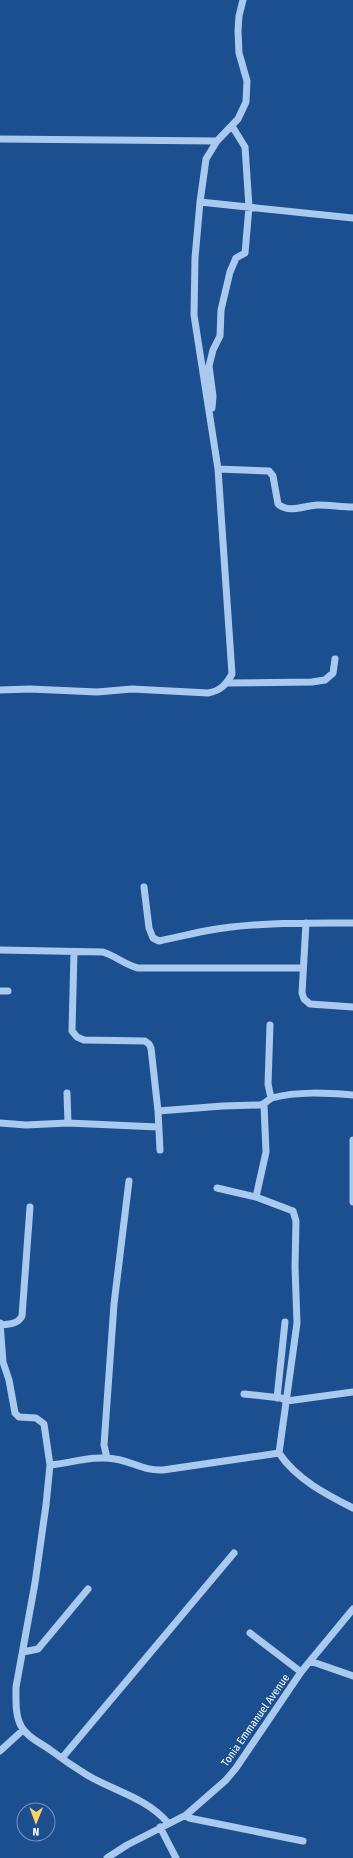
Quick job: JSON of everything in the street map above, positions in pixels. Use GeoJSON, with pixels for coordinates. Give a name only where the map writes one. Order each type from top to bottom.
{"type":"FeatureCollection","features":[{"type":"Feature","properties":{"kind":"street"},"geometry":{"type":"LineString","coordinates":[[0,690],[30,689],[101,692],[132,689],[208,693],[216,692],[228,682],[232,674],[218,469],[194,315],[195,258],[200,202],[206,159],[217,141],[238,119],[246,102],[247,81],[239,53],[238,31],[239,16],[243,0]]}},
{"type":"Feature","properties":{"kind":"street"},"geometry":{"type":"LineString","coordinates":[[211,419],[213,396],[209,366],[213,350],[220,336],[221,310],[230,272],[236,258],[245,253],[249,207],[245,147],[232,126]]}},
{"type":"Feature","properties":{"kind":"street"},"geometry":{"type":"LineString","coordinates":[[0,140],[217,141]]}},
{"type":"Feature","properties":{"kind":"street"},"geometry":{"type":"LineString","coordinates":[[200,202],[353,218]]}},
{"type":"Feature","properties":{"kind":"street"},"geometry":{"type":"LineString","coordinates":[[218,469],[269,471],[274,476],[278,504],[285,508],[306,508],[320,505],[331,507],[353,507]]}},
{"type":"Feature","properties":{"kind":"street"},"geometry":{"type":"LineString","coordinates":[[228,682],[312,682],[325,680],[333,673],[335,659]]}},
{"type":"Feature","properties":{"kind":"street"},"geometry":{"type":"LineString","coordinates":[[144,887],[149,928],[153,938],[160,941],[204,931],[306,923],[353,923]]}},
{"type":"Feature","properties":{"kind":"street"},"geometry":{"type":"LineString","coordinates":[[306,923],[302,993],[304,999],[310,1004],[353,1007]]}},
{"type":"Feature","properties":{"kind":"street"},"geometry":{"type":"LineString","coordinates":[[0,950],[103,952],[117,957],[130,966],[138,968],[303,968]]}},
{"type":"Feature","properties":{"kind":"street"},"geometry":{"type":"LineString","coordinates":[[74,952],[72,1031],[84,1040],[145,1042],[150,1044],[152,1048],[158,1111],[160,1150]]}},
{"type":"Feature","properties":{"kind":"street"},"geometry":{"type":"LineString","coordinates":[[0,991],[8,991]]}},
{"type":"Feature","properties":{"kind":"street"},"geometry":{"type":"LineString","coordinates":[[270,1024],[268,1084],[271,1098]]}},
{"type":"Feature","properties":{"kind":"street"},"geometry":{"type":"LineString","coordinates":[[67,1094],[68,1123]]}},
{"type":"Feature","properties":{"kind":"street"},"geometry":{"type":"LineString","coordinates":[[158,1111],[223,1106],[264,1105],[271,1098],[299,1094],[353,1095]]}},
{"type":"Feature","properties":{"kind":"street"},"geometry":{"type":"LineString","coordinates":[[256,1197],[266,1152],[264,1105]]}},
{"type":"Feature","properties":{"kind":"street"},"geometry":{"type":"LineString","coordinates":[[0,1123],[26,1125],[68,1123],[158,1128]]}},
{"type":"Feature","properties":{"kind":"street"},"geometry":{"type":"LineString","coordinates":[[353,1140],[353,1202]]}},
{"type":"Feature","properties":{"kind":"street"},"geometry":{"type":"LineString","coordinates":[[107,1458],[104,1445],[114,1304],[129,1181]]}},
{"type":"Feature","properties":{"kind":"street"},"geometry":{"type":"LineString","coordinates":[[217,1188],[256,1197],[293,1211],[296,1216],[297,1323],[279,1453],[287,1465],[304,1478],[332,1497],[353,1508]]}},
{"type":"Feature","properties":{"kind":"street"},"geometry":{"type":"LineString","coordinates":[[30,1207],[22,1316],[20,1320],[16,1322],[1,1324],[1,1362],[9,1380],[14,1413],[19,1417],[36,1418],[44,1424],[50,1465],[38,1561],[16,1687],[18,1718],[23,1730],[62,1758],[87,1775],[141,1802],[157,1812],[168,1823]]}},
{"type":"Feature","properties":{"kind":"street"},"geometry":{"type":"LineString","coordinates":[[277,1398],[285,1322]]}},
{"type":"Feature","properties":{"kind":"street"},"geometry":{"type":"LineString","coordinates":[[244,1394],[277,1398],[287,1401],[353,1392]]}},
{"type":"Feature","properties":{"kind":"street"},"geometry":{"type":"LineString","coordinates":[[50,1465],[96,1458],[107,1458],[117,1459],[149,1470],[154,1470],[279,1453]]}},
{"type":"Feature","properties":{"kind":"street"},"geometry":{"type":"LineString","coordinates":[[62,1758],[234,1553]]}},
{"type":"Feature","properties":{"kind":"street"},"geometry":{"type":"LineString","coordinates":[[23,1652],[38,1649],[88,1590]]}},
{"type":"Feature","properties":{"kind":"street","name":"Tonia Emmanuel Avenue"},"geometry":{"type":"LineString","coordinates":[[107,1858],[160,1827],[186,1815],[226,1780],[236,1768],[301,1672],[353,1609]]}},
{"type":"Feature","properties":{"kind":"street"},"geometry":{"type":"LineString","coordinates":[[250,1633],[301,1672]]}},
{"type":"Feature","properties":{"kind":"street"},"geometry":{"type":"LineString","coordinates":[[310,1661],[353,1676]]}},
{"type":"Feature","properties":{"kind":"street"},"geometry":{"type":"LineString","coordinates":[[0,1751],[23,1730]]}},
{"type":"Feature","properties":{"kind":"street"},"geometry":{"type":"LineString","coordinates":[[186,1815],[189,1818],[303,1841]]}},
{"type":"Feature","properties":{"kind":"street"},"geometry":{"type":"LineString","coordinates":[[160,1827],[176,1858]]}}]}
